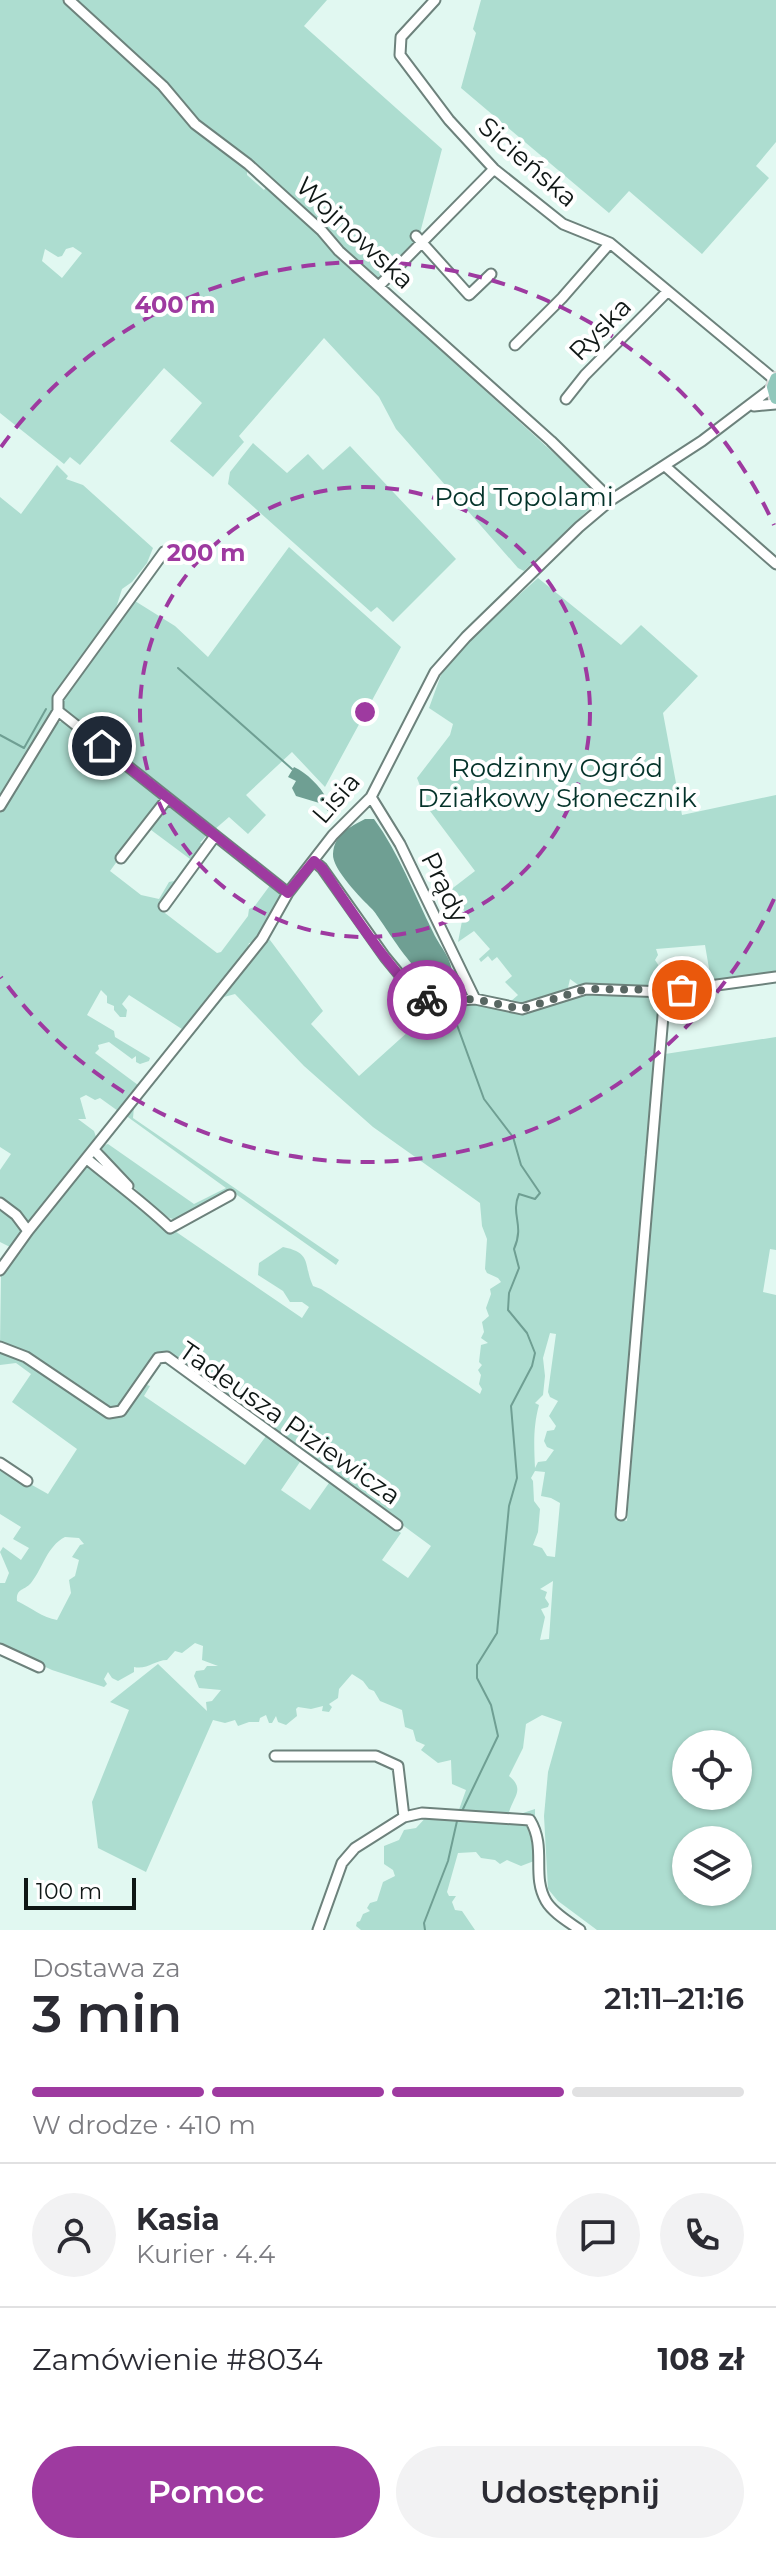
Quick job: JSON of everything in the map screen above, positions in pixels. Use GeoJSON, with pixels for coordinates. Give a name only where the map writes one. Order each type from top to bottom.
{"type":"FeatureCollection","features":[{"type":"Feature","properties":{"kind":"street","name":"Wojnowska"},"geometry":{"type":"LineString","coordinates":[[69,0],[163,86],[195,124],[248,164],[611,500]]}},
{"type":"Feature","properties":{"kind":"street","name":"Sicieńska"},"geometry":{"type":"LineString","coordinates":[[435,0],[401,37],[400,55],[449,120],[494,169],[563,224],[610,243],[775,386]]}},
{"type":"Feature","properties":{"kind":"street"},"geometry":{"type":"LineString","coordinates":[[379,286],[418,239],[494,169]]}},
{"type":"Feature","properties":{"kind":"street"},"geometry":{"type":"LineString","coordinates":[[418,239],[469,295],[491,274]]}},
{"type":"Feature","properties":{"kind":"street"},"geometry":{"type":"LineString","coordinates":[[515,345],[610,243]]}},
{"type":"Feature","properties":{"kind":"street","name":"Ryska"},"geometry":{"type":"LineString","coordinates":[[566,399],[585,375],[667,292]]}},
{"type":"Feature","properties":{"kind":"street","name":"Lisia"},"geometry":{"type":"LineString","coordinates":[[0,1270],[262,939],[288,893],[333,835],[371,797],[435,672],[545,559],[611,500],[750,407],[775,386]]}},
{"type":"Feature","properties":{"kind":"street","name":"Lisia"},"geometry":{"type":"LineString","coordinates":[[750,407],[776,404]]}},
{"type":"Feature","properties":{"kind":"street"},"geometry":{"type":"LineString","coordinates":[[665,466],[776,564]]}},
{"type":"Feature","properties":{"kind":"street"},"geometry":{"type":"LineString","coordinates":[[0,806],[58,711],[58,698],[164,552]]}},
{"type":"Feature","properties":{"kind":"street"},"geometry":{"type":"LineString","coordinates":[[58,711],[288,893]]}},
{"type":"Feature","properties":{"kind":"street","name":"Prądy"},"geometry":{"type":"LineString","coordinates":[[371,797],[400,844],[475,999]]}},
{"type":"Feature","properties":{"kind":"street"},"geometry":{"type":"LineString","coordinates":[[121,858],[167,799]]}},
{"type":"Feature","properties":{"kind":"street"},"geometry":{"type":"LineString","coordinates":[[164,906],[215,836]]}},
{"type":"Feature","properties":{"kind":"street"},"geometry":{"type":"LineString","coordinates":[[314,861],[418,997],[433,1002],[475,999],[522,1009],[586,989],[665,992],[776,977]]}},
{"type":"Feature","properties":{"kind":"street"},"geometry":{"type":"LineString","coordinates":[[621,1515],[665,992]]}},
{"type":"Feature","properties":{"kind":"street"},"geometry":{"type":"LineString","coordinates":[[94,1150],[170,1228],[230,1195]]}},
{"type":"Feature","properties":{"kind":"street"},"geometry":{"type":"LineString","coordinates":[[87,1159],[141,1200]]}},
{"type":"Feature","properties":{"kind":"street"},"geometry":{"type":"LineString","coordinates":[[0,1203],[16,1215],[28,1231]]}},
{"type":"Feature","properties":{"kind":"street","name":"Tadeusza Piziewicza"},"geometry":{"type":"LineString","coordinates":[[2,1349],[26,1357],[109,1413],[121,1411],[158,1358],[167,1357],[397,1525]]}},
{"type":"Feature","properties":{"kind":"street"},"geometry":{"type":"LineString","coordinates":[[0,1463],[27,1481]]}},
{"type":"Feature","properties":{"kind":"street"},"geometry":{"type":"LineString","coordinates":[[0,1649],[39,1667]]}},
{"type":"Feature","properties":{"kind":"street"},"geometry":{"type":"LineString","coordinates":[[275,1756],[376,1756],[398,1766],[404,1817]]}},
{"type":"Feature","properties":{"kind":"street"},"geometry":{"type":"LineString","coordinates":[[318,1930],[342,1863],[355,1848],[404,1817],[422,1813],[530,1820],[540,1843],[539,1880],[546,1901],[580,1930]]}},
{"type":"Feature","properties":{"kind":"green space","name":"Pod Topolami"},"geometry":{"type":"Polygon","coordinates":[[[0,0],[66,0],[208,132],[71,0],[327,0],[304,26],[442,149],[420,233],[415,238],[416,243],[378,279],[271,190],[373,283],[370,286],[602,497],[524,571],[518,568],[396,429],[379,397],[324,338],[239,436],[244,442],[213,477],[170,441],[202,403],[164,368],[80,465],[70,457],[64,464],[0,413],[0,0]],[[247,169],[247,175],[264,190],[267,186],[247,169]],[[73,247],[58,257],[45,249],[42,261],[62,278],[82,253],[73,247]]]}},
{"type":"Feature","properties":{"kind":"green space"},"geometry":{"type":"Polygon","coordinates":[[[481,0],[776,0],[776,142],[756,166],[769,178],[702,254],[629,191],[609,213],[461,88],[476,33],[473,29],[481,0]]]}},
{"type":"Feature","properties":{"kind":"green space"},"geometry":{"type":"Polygon","coordinates":[[[253,443],[287,473],[308,454],[323,470],[350,446],[456,559],[393,622],[377,607],[371,612],[228,484],[230,472],[253,443]]]}},
{"type":"Feature","properties":{"kind":"green space"},"geometry":{"type":"Polygon","coordinates":[[[57,465],[68,476],[66,479],[83,485],[153,548],[147,563],[122,589],[106,626],[0,800],[0,497],[21,514],[57,465]]]}},
{"type":"Feature","properties":{"kind":"green space"},"geometry":{"type":"Polygon","coordinates":[[[289,547],[401,647],[325,787],[292,752],[246,795],[266,815],[248,834],[229,817],[214,830],[65,711],[62,700],[135,601],[175,626],[208,657],[289,547]]]}},
{"type":"Feature","properties":{"kind":"green space","name":"Rodzinny Ogród Działkowy Słonecznik"},"geometry":{"type":"Polygon","coordinates":[[[538,578],[621,645],[641,625],[698,676],[663,713],[682,815],[776,795],[776,971],[711,980],[705,945],[656,949],[658,955],[655,960],[663,972],[661,977],[665,980],[665,991],[657,994],[650,989],[627,987],[654,996],[659,1005],[656,1052],[651,1057],[656,1062],[649,1152],[644,1155],[648,1157],[641,1248],[637,1248],[640,1251],[637,1294],[633,1295],[637,1298],[622,1492],[616,1496],[622,1500],[620,1519],[627,1521],[662,1061],[665,1054],[776,1037],[776,1250],[770,1249],[763,1292],[776,1295],[776,1930],[597,1930],[558,1901],[548,1889],[544,1816],[548,1772],[562,1722],[542,1715],[526,1724],[523,1748],[509,1776],[517,1789],[509,1812],[517,1815],[535,1809],[535,1819],[543,1837],[543,1862],[538,1865],[534,1861],[521,1866],[507,1860],[500,1864],[481,1858],[476,1852],[458,1853],[447,1892],[449,1896],[456,1896],[452,1902],[455,1910],[462,1911],[475,1930],[361,1930],[356,1926],[357,1922],[370,1911],[367,1908],[370,1903],[377,1901],[383,1882],[395,1876],[393,1870],[384,1864],[384,1846],[399,1840],[404,1830],[416,1828],[431,1812],[434,1816],[456,1818],[466,1790],[452,1784],[451,1760],[438,1763],[421,1750],[425,1745],[416,1741],[413,1730],[405,1727],[402,1710],[380,1701],[374,1691],[352,1674],[339,1689],[338,1698],[329,1704],[332,1707],[329,1712],[322,1711],[323,1706],[311,1709],[298,1707],[297,1716],[286,1725],[278,1722],[276,1716],[269,1723],[266,1715],[259,1722],[238,1726],[235,1720],[225,1723],[213,1720],[146,1872],[98,1848],[92,1802],[129,1710],[110,1702],[158,1664],[207,1711],[206,1702],[212,1701],[221,1690],[199,1688],[194,1676],[196,1671],[204,1670],[207,1666],[218,1666],[202,1660],[203,1646],[195,1643],[182,1653],[175,1651],[167,1660],[134,1667],[134,1672],[118,1681],[108,1672],[104,1687],[52,1670],[0,1646],[0,1583],[5,1583],[9,1573],[0,1552],[3,1547],[21,1560],[29,1548],[13,1539],[21,1527],[0,1514],[0,1467],[48,1494],[77,1449],[12,1402],[31,1374],[16,1363],[0,1365],[0,1354],[6,1352],[39,1368],[110,1416],[121,1415],[141,1388],[150,1386],[144,1396],[245,1465],[266,1436],[255,1428],[268,1431],[302,1459],[281,1490],[310,1510],[331,1480],[312,1465],[401,1533],[382,1560],[408,1578],[431,1546],[168,1356],[159,1355],[125,1402],[109,1410],[20,1351],[0,1345],[1,1275],[37,1223],[83,1167],[75,1170],[75,1175],[68,1178],[28,1227],[0,1201],[0,1170],[11,1154],[0,1147],[0,813],[54,724],[63,721],[163,798],[110,871],[141,895],[159,899],[169,882],[174,881],[190,859],[147,827],[166,805],[171,805],[202,829],[206,836],[161,910],[217,953],[221,952],[248,916],[249,909],[254,907],[271,884],[280,891],[280,903],[256,942],[249,943],[246,955],[185,1031],[129,995],[122,1004],[127,1010],[126,1017],[120,1017],[114,1006],[107,1003],[107,996],[101,990],[87,1015],[150,1058],[140,1064],[136,1062],[136,1056],[132,1059],[109,1042],[98,1045],[95,1053],[138,1085],[118,1111],[100,1098],[95,1100],[86,1095],[80,1098],[86,1119],[78,1119],[94,1131],[97,1140],[90,1150],[91,1155],[83,1158],[84,1165],[89,1165],[131,1201],[302,1318],[309,1307],[302,1302],[290,1302],[283,1291],[258,1275],[259,1263],[283,1247],[299,1253],[306,1261],[313,1286],[480,1394],[481,1375],[478,1370],[482,1365],[479,1362],[481,1345],[488,1343],[481,1338],[484,1332],[482,1322],[489,1316],[486,1308],[490,1289],[501,1282],[485,1269],[487,1239],[482,1226],[480,1203],[373,1127],[304,1066],[235,994],[224,997],[134,1107],[133,1118],[339,1260],[336,1265],[230,1190],[179,1218],[168,1217],[134,1188],[101,1146],[108,1144],[194,1204],[226,1188],[125,1115],[260,945],[266,942],[267,936],[323,1011],[311,1024],[359,1076],[440,1003],[464,996],[485,1004],[489,1000],[510,1002],[518,995],[505,982],[512,976],[497,957],[492,961],[488,956],[481,962],[479,959],[490,949],[474,931],[458,942],[462,921],[468,916],[449,891],[475,871],[430,811],[417,778],[450,735],[453,724],[429,708],[441,675],[473,636],[538,578]],[[570,979],[567,992],[535,1003],[503,1004],[503,1007],[532,1008],[584,990],[598,993],[603,986],[581,987],[570,979]],[[550,1333],[543,1358],[543,1395],[535,1403],[539,1405],[534,1444],[535,1468],[538,1462],[546,1461],[554,1450],[547,1447],[544,1441],[547,1431],[554,1430],[556,1426],[549,1416],[558,1401],[548,1392],[556,1334],[550,1333]],[[535,1471],[531,1478],[534,1501],[540,1509],[538,1532],[533,1545],[542,1548],[547,1556],[555,1557],[560,1503],[541,1496],[545,1472],[535,1471]],[[65,1537],[59,1541],[31,1583],[17,1597],[17,1601],[57,1620],[71,1593],[69,1580],[75,1576],[79,1560],[72,1557],[84,1544],[79,1538],[65,1537]],[[553,1581],[540,1589],[547,1592],[545,1598],[549,1604],[541,1609],[545,1617],[540,1640],[549,1639],[553,1581]]]}},
{"type":"Feature","properties":{"kind":"green space"},"geometry":{"type":"Polygon","coordinates":[[[0,1205],[24,1231],[12,1248],[0,1242],[0,1205]]]}},
{"type":"Feature","properties":{"kind":"shaded area"},"geometry":{"type":"Polygon","coordinates":[[[294,767],[317,785],[327,799],[326,805],[296,796],[292,788],[296,781],[288,777],[294,767]]]}},
{"type":"Feature","properties":{"kind":"shaded area"},"geometry":{"type":"Polygon","coordinates":[[[365,819],[374,819],[391,846],[448,958],[453,978],[443,984],[432,982],[409,960],[337,867],[333,854],[336,841],[365,819]]]}},
{"type":"Feature","properties":{"kind":"waterway"},"geometry":{"type":"LineString","coordinates":[[178,668],[292,769]]}},
{"type":"Feature","properties":{"kind":"waterway"},"geometry":{"type":"LineString","coordinates":[[0,735],[24,748],[46,709]]}},
{"type":"Feature","properties":{"kind":"waterway"},"geometry":{"type":"LineString","coordinates":[[326,805],[328,810]]}},
{"type":"Feature","properties":{"kind":"waterway"},"geometry":{"type":"LineString","coordinates":[[442,985],[446,997]]}},
{"type":"Feature","properties":{"kind":"waterway"},"geometry":{"type":"LineString","coordinates":[[449,1003],[484,1099],[513,1137],[521,1165],[540,1193],[535,1199],[519,1194],[516,1208],[518,1233],[514,1249],[519,1268],[509,1293],[508,1310],[527,1333],[535,1353],[532,1366],[511,1406],[517,1478],[509,1506],[497,1633],[477,1665],[477,1678],[491,1705],[498,1736],[462,1811]]}},
{"type":"Feature","properties":{"kind":"waterway"},"geometry":{"type":"LineString","coordinates":[[425,1930],[424,1923],[448,1861],[457,1821]]}},
{"type":"Feature","properties":{"kind":"way so far"},"geometry":{"type":"LineString","coordinates":[[427,1000],[475,999],[522,1009],[586,989],[682,990]]}},
{"type":"Feature","properties":{"kind":"route"},"geometry":{"type":"LineString","coordinates":[[102,746],[288,893],[314,861],[385,957],[418,997],[427,1000]]}}]}
